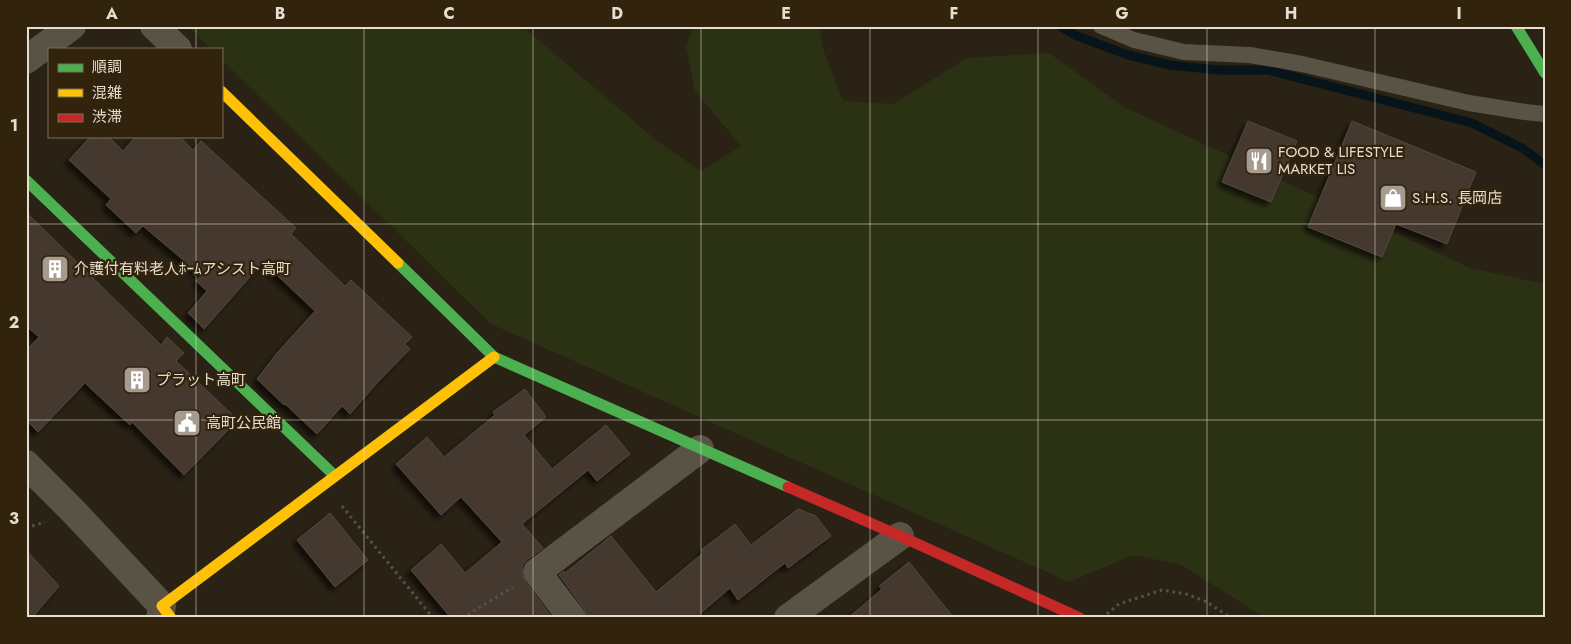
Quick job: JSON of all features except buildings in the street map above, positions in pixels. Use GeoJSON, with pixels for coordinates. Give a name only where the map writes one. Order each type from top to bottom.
{"type":"FeatureCollection","features":[{"type":"Feature","properties":{"kind":"street"},"geometry":{"type":"LineString","coordinates":[[26,60],[72,26]]}},
{"type":"Feature","properties":{"kind":"street"},"geometry":{"type":"LineString","coordinates":[[154,26],[177,48]]}},
{"type":"Feature","properties":{"kind":"street"},"geometry":{"type":"LineString","coordinates":[[1516,26],[1545,73]]}},
{"type":"Feature","properties":{"kind":"street"},"geometry":{"type":"LineString","coordinates":[[222,92],[494,357],[900,536],[1080,618]]}},
{"type":"Feature","properties":{"kind":"street"},"geometry":{"type":"LineString","coordinates":[[26,180],[335,476]]}},
{"type":"Feature","properties":{"kind":"street"},"geometry":{"type":"LineString","coordinates":[[26,464],[74,512],[164,614],[335,476],[494,357]]}},
{"type":"Feature","properties":{"kind":"street"},"geometry":{"type":"LineString","coordinates":[[572,618],[537,572],[700,449]]}},
{"type":"Feature","properties":{"kind":"street"},"geometry":{"type":"LineString","coordinates":[[788,618],[900,536]]}},
{"type":"Feature","properties":{"kind":"lane"},"geometry":{"type":"LineString","coordinates":[[1102,26],[1134,40],[1184,52],[1250,55],[1302,64],[1469,103],[1545,114]]}},
{"type":"Feature","properties":{"kind":"path"},"geometry":{"type":"LineString","coordinates":[[335,476],[335,498],[433,618]]}},
{"type":"Feature","properties":{"kind":"path"},"geometry":{"type":"LineString","coordinates":[[462,618],[537,572]]}},
{"type":"Feature","properties":{"kind":"path"},"geometry":{"type":"LineString","coordinates":[[1103,618],[1119,604],[1162,590],[1186,594],[1207,602],[1231,618]]}},
{"type":"Feature","properties":{"kind":"green space"},"geometry":{"type":"Polygon","coordinates":[[[188,26],[522,26],[657,141],[701,171],[741,146],[695,91],[686,46],[694,26],[819,26],[823,49],[843,101],[893,104],[967,58],[1049,53],[1124,107],[1470,268],[1545,284],[1545,618],[1265,618],[1182,565],[1133,555],[1069,582],[491,324],[222,60],[222,48],[210,48],[188,26]]]}},
{"type":"Feature","properties":{"kind":"waterway"},"geometry":{"type":"LineString","coordinates":[[1060,26],[1077,36],[1128,55],[1170,65],[1219,70],[1268,70],[1472,123],[1522,148],[1545,165]]}},
{"type":"Feature","properties":{"kind":"traffic: fast"},"geometry":{"type":"LineString","coordinates":[[1516,26],[1545,73]]}},
{"type":"Feature","properties":{"kind":"traffic: fast"},"geometry":{"type":"LineString","coordinates":[[26,180],[335,476]]}},
{"type":"Feature","properties":{"kind":"traffic: fast"},"geometry":{"type":"LineString","coordinates":[[398,263],[494,357],[788,487]]}},
{"type":"Feature","properties":{"kind":"traffic: slow"},"geometry":{"type":"LineString","coordinates":[[222,92],[398,263]]}},
{"type":"Feature","properties":{"kind":"traffic: slow"},"geometry":{"type":"LineString","coordinates":[[171,618],[162,606],[494,357]]}},
{"type":"Feature","properties":{"kind":"traffic: jam"},"geometry":{"type":"LineString","coordinates":[[788,487],[1080,618]]}},
{"type":"Feature","properties":{"kind":"place","name":"FOOD & LIFESTYLE MARKET LIS"},"geometry":{"type":"Point","coordinates":[1259,161]}},
{"type":"Feature","properties":{"kind":"place","name":"S.H.S. 長岡店"},"geometry":{"type":"Point","coordinates":[1393,198]}},
{"type":"Feature","properties":{"kind":"place","name":"介護付有料老人ﾎｰﾑアシスト高町"},"geometry":{"type":"Point","coordinates":[55,269]}},
{"type":"Feature","properties":{"kind":"place","name":"プラット高町"},"geometry":{"type":"Point","coordinates":[137,380]}},
{"type":"Feature","properties":{"kind":"place","name":"高町公民館"},"geometry":{"type":"Point","coordinates":[187,423]}}]}
